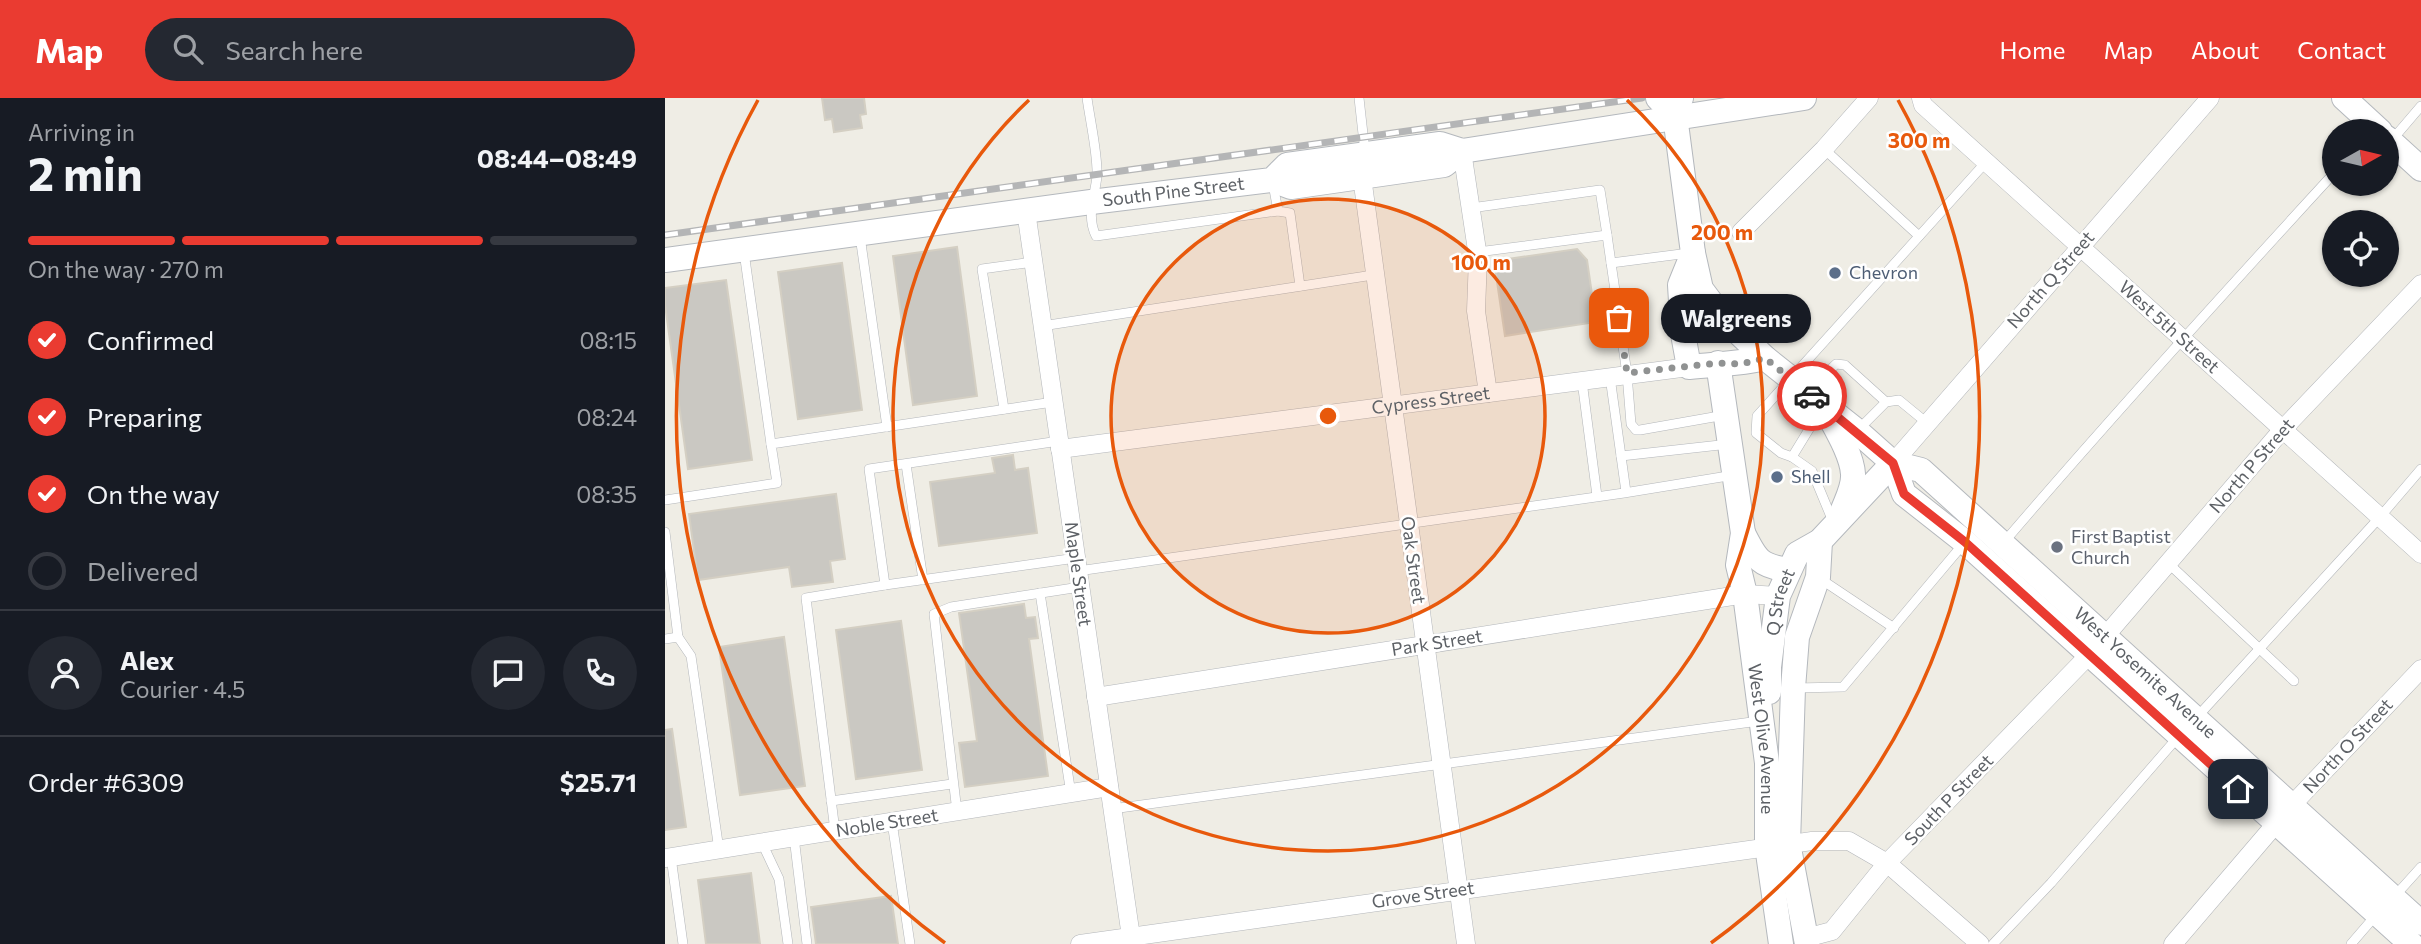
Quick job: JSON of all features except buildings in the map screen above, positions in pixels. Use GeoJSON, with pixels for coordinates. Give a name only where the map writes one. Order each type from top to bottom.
{"type":"FeatureCollection","features":[{"type":"Feature","properties":{"kind":"main road"},"geometry":{"type":"LineString","coordinates":[[1658,98],[1678,107]]}},
{"type":"Feature","properties":{"kind":"main road"},"geometry":{"type":"LineString","coordinates":[[1458,150],[1678,107],[1804,98]]}},
{"type":"Feature","properties":{"kind":"main road"},"geometry":{"type":"LineString","coordinates":[[2344,98],[2366,119]]}},
{"type":"Feature","properties":{"kind":"main road"},"geometry":{"type":"LineString","coordinates":[[1678,107],[1693,253],[1680,285],[1683,334],[1689,367]]}},
{"type":"Feature","properties":{"kind":"main road","name":"South Pine Street"},"geometry":{"type":"LineString","coordinates":[[665,260],[1091,202],[1275,181],[1287,165],[1444,165],[1458,150]]}},
{"type":"Feature","properties":{"kind":"main road"},"geometry":{"type":"LineString","coordinates":[[2399,150],[2421,169]]}},
{"type":"Feature","properties":{"kind":"main road","name":"West Yosemite Avenue"},"geometry":{"type":"LineString","coordinates":[[1693,253],[1701,289],[1722,317],[1765,358],[1893,463],[1921,470],[2002,544],[2097,645],[2385,906],[2411,944]]}},
{"type":"Feature","properties":{"kind":"main road","name":"Cypress Street"},"geometry":{"type":"LineString","coordinates":[[1689,367],[1718,363],[1741,364],[1765,358]]}},
{"type":"Feature","properties":{"kind":"main road","name":"West Olive Avenue"},"geometry":{"type":"LineString","coordinates":[[1718,363],[1736,474],[1742,533],[1738,565],[1745,594],[1777,845],[1781,944]]}},
{"type":"Feature","properties":{"kind":"main road"},"geometry":{"type":"LineString","coordinates":[[1807,392],[1843,443],[1853,474],[1849,494],[1831,530]]}},
{"type":"Feature","properties":{"kind":"main road","name":"West Yosemite Avenue"},"geometry":{"type":"LineString","coordinates":[[1893,463],[1904,494],[2097,645]]}},
{"type":"Feature","properties":{"kind":"main road","name":"Q Street"},"geometry":{"type":"LineString","coordinates":[[1767,763],[1769,667],[1779,597],[1789,570],[1797,554],[1831,530],[1893,463]]}},
{"type":"Feature","properties":{"kind":"main road","name":"Q Street"},"geometry":{"type":"LineString","coordinates":[[1797,637],[1831,530]]}},
{"type":"Feature","properties":{"kind":"main road","name":"West Olive Avenue"},"geometry":{"type":"LineString","coordinates":[[1742,533],[1760,561],[1768,567],[1789,570]]}},
{"type":"Feature","properties":{"kind":"main road"},"geometry":{"type":"LineString","coordinates":[[1779,597],[1787,608],[1786,682],[1793,688]]}},
{"type":"Feature","properties":{"kind":"main road","name":"West Olive Avenue"},"geometry":{"type":"LineString","coordinates":[[1797,637],[1777,845],[1806,941]]}},
{"type":"Feature","properties":{"kind":"main road","name":"West Yosemite Avenue"},"geometry":{"type":"LineString","coordinates":[[2385,906],[2421,923]]}},
{"type":"Feature","properties":{"kind":"street"},"geometry":{"type":"LineString","coordinates":[[1741,232],[1825,149],[1869,98]]}},
{"type":"Feature","properties":{"kind":"street","name":"West 5th Street"},"geometry":{"type":"LineString","coordinates":[[1921,98],[1923,105],[2421,554]]}},
{"type":"Feature","properties":{"kind":"street","name":"North Q Street"},"geometry":{"type":"LineString","coordinates":[[1893,463],[2210,98]]}},
{"type":"Feature","properties":{"kind":"street"},"geometry":{"type":"LineString","coordinates":[[1458,150],[1478,252],[1476,311],[1488,393]]}},
{"type":"Feature","properties":{"kind":"street","name":"Oak Street"},"geometry":{"type":"LineString","coordinates":[[1364,166],[1373,275],[1466,944]]}},
{"type":"Feature","properties":{"kind":"street","name":"Maple Street"},"geometry":{"type":"LineString","coordinates":[[1026,211],[1131,937]]}},
{"type":"Feature","properties":{"kind":"street","name":"North P Street"},"geometry":{"type":"LineString","coordinates":[[2097,645],[2283,429],[2421,284]]}},
{"type":"Feature","properties":{"kind":"street","name":"Cypress Street"},"geometry":{"type":"LineString","coordinates":[[1059,445],[1689,367]]}},
{"type":"Feature","properties":{"kind":"street","name":"Park Street"},"geometry":{"type":"LineString","coordinates":[[1096,697],[1745,594],[1779,597]]}},
{"type":"Feature","properties":{"kind":"street","name":"South P Street"},"geometry":{"type":"LineString","coordinates":[[1806,941],[1832,931],[1888,863],[2097,645]]}},
{"type":"Feature","properties":{"kind":"street","name":"North O Street"},"geometry":{"type":"LineString","coordinates":[[2173,944],[2284,816],[2421,669]]}},
{"type":"Feature","properties":{"kind":"street","name":"Noble Street"},"geometry":{"type":"LineString","coordinates":[[668,858],[1109,787]]}},
{"type":"Feature","properties":{"kind":"street","name":"Grove Street"},"geometry":{"type":"LineString","coordinates":[[1080,944],[1777,845],[1849,841],[1888,863],[1980,944]]}},
{"type":"Feature","properties":{"kind":"lane"},"geometry":{"type":"LineString","coordinates":[[1087,98],[1097,175],[1091,202],[1093,231],[1096,236],[1278,211],[1290,213],[1300,286]]}},
{"type":"Feature","properties":{"kind":"lane"},"geometry":{"type":"LineString","coordinates":[[1360,98],[1364,166]]}},
{"type":"Feature","properties":{"kind":"lane"},"geometry":{"type":"LineString","coordinates":[[2399,121],[2421,106]]}},
{"type":"Feature","properties":{"kind":"lane"},"geometry":{"type":"LineString","coordinates":[[1825,149],[1919,236]]}},
{"type":"Feature","properties":{"kind":"lane"},"geometry":{"type":"LineString","coordinates":[[1792,457],[1807,392],[1919,236],[1986,162]]}},
{"type":"Feature","properties":{"kind":"lane"},"geometry":{"type":"LineString","coordinates":[[1275,181],[1278,211]]}},
{"type":"Feature","properties":{"kind":"lane"},"geometry":{"type":"LineString","coordinates":[[2002,544],[2134,391],[2184,341],[2216,301],[2322,186]]}},
{"type":"Feature","properties":{"kind":"lane"},"geometry":{"type":"LineString","coordinates":[[1471,208],[1600,190],[1611,263],[1619,375],[1621,456],[1626,492]]}},
{"type":"Feature","properties":{"kind":"lane"},"geometry":{"type":"LineString","coordinates":[[860,235],[887,427]]}},
{"type":"Feature","properties":{"kind":"lane"},"geometry":{"type":"LineString","coordinates":[[1478,252],[1607,235]]}},
{"type":"Feature","properties":{"kind":"lane"},"geometry":{"type":"LineString","coordinates":[[665,500],[777,483],[744,250]]}},
{"type":"Feature","properties":{"kind":"lane"},"geometry":{"type":"LineString","coordinates":[[1611,263],[1693,253]]}},
{"type":"Feature","properties":{"kind":"lane"},"geometry":{"type":"LineString","coordinates":[[1004,409],[982,270],[1033,262]]}},
{"type":"Feature","properties":{"kind":"lane"},"geometry":{"type":"LineString","coordinates":[[1042,326],[1373,275]]}},
{"type":"Feature","properties":{"kind":"lane"},"geometry":{"type":"LineString","coordinates":[[1831,530],[1812,471],[1781,453],[1756,433],[1757,416],[1807,392],[1836,364],[1845,365],[1886,402]]}},
{"type":"Feature","properties":{"kind":"lane"},"geometry":{"type":"LineString","coordinates":[[1619,375],[1636,430],[1726,415]]}},
{"type":"Feature","properties":{"kind":"lane"},"geometry":{"type":"LineString","coordinates":[[1581,381],[1597,496]]}},
{"type":"Feature","properties":{"kind":"lane"},"geometry":{"type":"LineString","coordinates":[[1857,431],[1886,402],[1899,400],[1927,423]]}},
{"type":"Feature","properties":{"kind":"lane"},"geometry":{"type":"LineString","coordinates":[[771,444],[1053,402]]}},
{"type":"Feature","properties":{"kind":"lane"},"geometry":{"type":"LineString","coordinates":[[1621,456],[1731,444]]}},
{"type":"Feature","properties":{"kind":"lane"},"geometry":{"type":"LineString","coordinates":[[885,585],[869,470],[1059,445]]}},
{"type":"Feature","properties":{"kind":"lane"},"geometry":{"type":"LineString","coordinates":[[906,464],[923,580]]}},
{"type":"Feature","properties":{"kind":"lane"},"geometry":{"type":"LineString","coordinates":[[1993,944],[2052,883],[2187,728],[2421,470]]}},
{"type":"Feature","properties":{"kind":"lane"},"geometry":{"type":"LineString","coordinates":[[835,831],[806,598],[923,580],[1078,572],[1736,474]]}},
{"type":"Feature","properties":{"kind":"lane"},"geometry":{"type":"LineString","coordinates":[[665,532],[678,637],[691,656],[719,850]]}},
{"type":"Feature","properties":{"kind":"lane"},"geometry":{"type":"LineString","coordinates":[[1793,688],[1843,687],[1965,542]]}},
{"type":"Feature","properties":{"kind":"lane"},"geometry":{"type":"LineString","coordinates":[[2168,563],[2294,681]]}},
{"type":"Feature","properties":{"kind":"lane"},"geometry":{"type":"LineString","coordinates":[[957,812],[934,614],[951,607],[1040,593],[1078,572]]}},
{"type":"Feature","properties":{"kind":"lane"},"geometry":{"type":"LineString","coordinates":[[1818,577],[1894,628]]}},
{"type":"Feature","properties":{"kind":"lane"},"geometry":{"type":"LineString","coordinates":[[1040,593],[1071,794]]}},
{"type":"Feature","properties":{"kind":"lane"},"geometry":{"type":"LineString","coordinates":[[665,639],[678,637]]}},
{"type":"Feature","properties":{"kind":"lane"},"geometry":{"type":"LineString","coordinates":[[1112,809],[1761,721]]}},
{"type":"Feature","properties":{"kind":"lane"},"geometry":{"type":"LineString","coordinates":[[831,801],[952,784]]}},
{"type":"Feature","properties":{"kind":"lane"},"geometry":{"type":"LineString","coordinates":[[892,822],[910,944]]}},
{"type":"Feature","properties":{"kind":"lane"},"geometry":{"type":"LineString","coordinates":[[794,838],[807,944]]}},
{"type":"Feature","properties":{"kind":"lane"},"geometry":{"type":"LineString","coordinates":[[762,843],[779,879],[787,944]]}},
{"type":"Feature","properties":{"kind":"lane"},"geometry":{"type":"LineString","coordinates":[[668,858],[683,944]]}},
{"type":"Feature","properties":{"kind":"lane"},"geometry":{"type":"LineString","coordinates":[[2351,944],[2421,867]]}},
{"type":"Feature","properties":{"kind":"railway"},"geometry":{"type":"LineString","coordinates":[[665,235],[1642,98]]}},
{"type":"Feature","properties":{"kind":"way so far"},"geometry":{"type":"LineString","coordinates":[[1619,318],[1627,373],[1718,363],[1741,364],[1765,358],[1812,396]]}},
{"type":"Feature","properties":{"kind":"place","name":"Chevron"},"geometry":{"type":"Point","coordinates":[1835,273]}},
{"type":"Feature","properties":{"kind":"place","name":"Walgreens"},"geometry":{"type":"Point","coordinates":[1619,318]}},
{"type":"Feature","properties":{"kind":"place","name":"Shell"},"geometry":{"type":"Point","coordinates":[1777,477]}},
{"type":"Feature","properties":{"kind":"place","name":"First Baptist Church"},"geometry":{"type":"Point","coordinates":[2057,547]}},
{"type":"Feature","properties":{"kind":"route"},"geometry":{"type":"LineString","coordinates":[[1812,396],[1893,463],[1904,494],[1965,542],[2238,789]]}}]}
